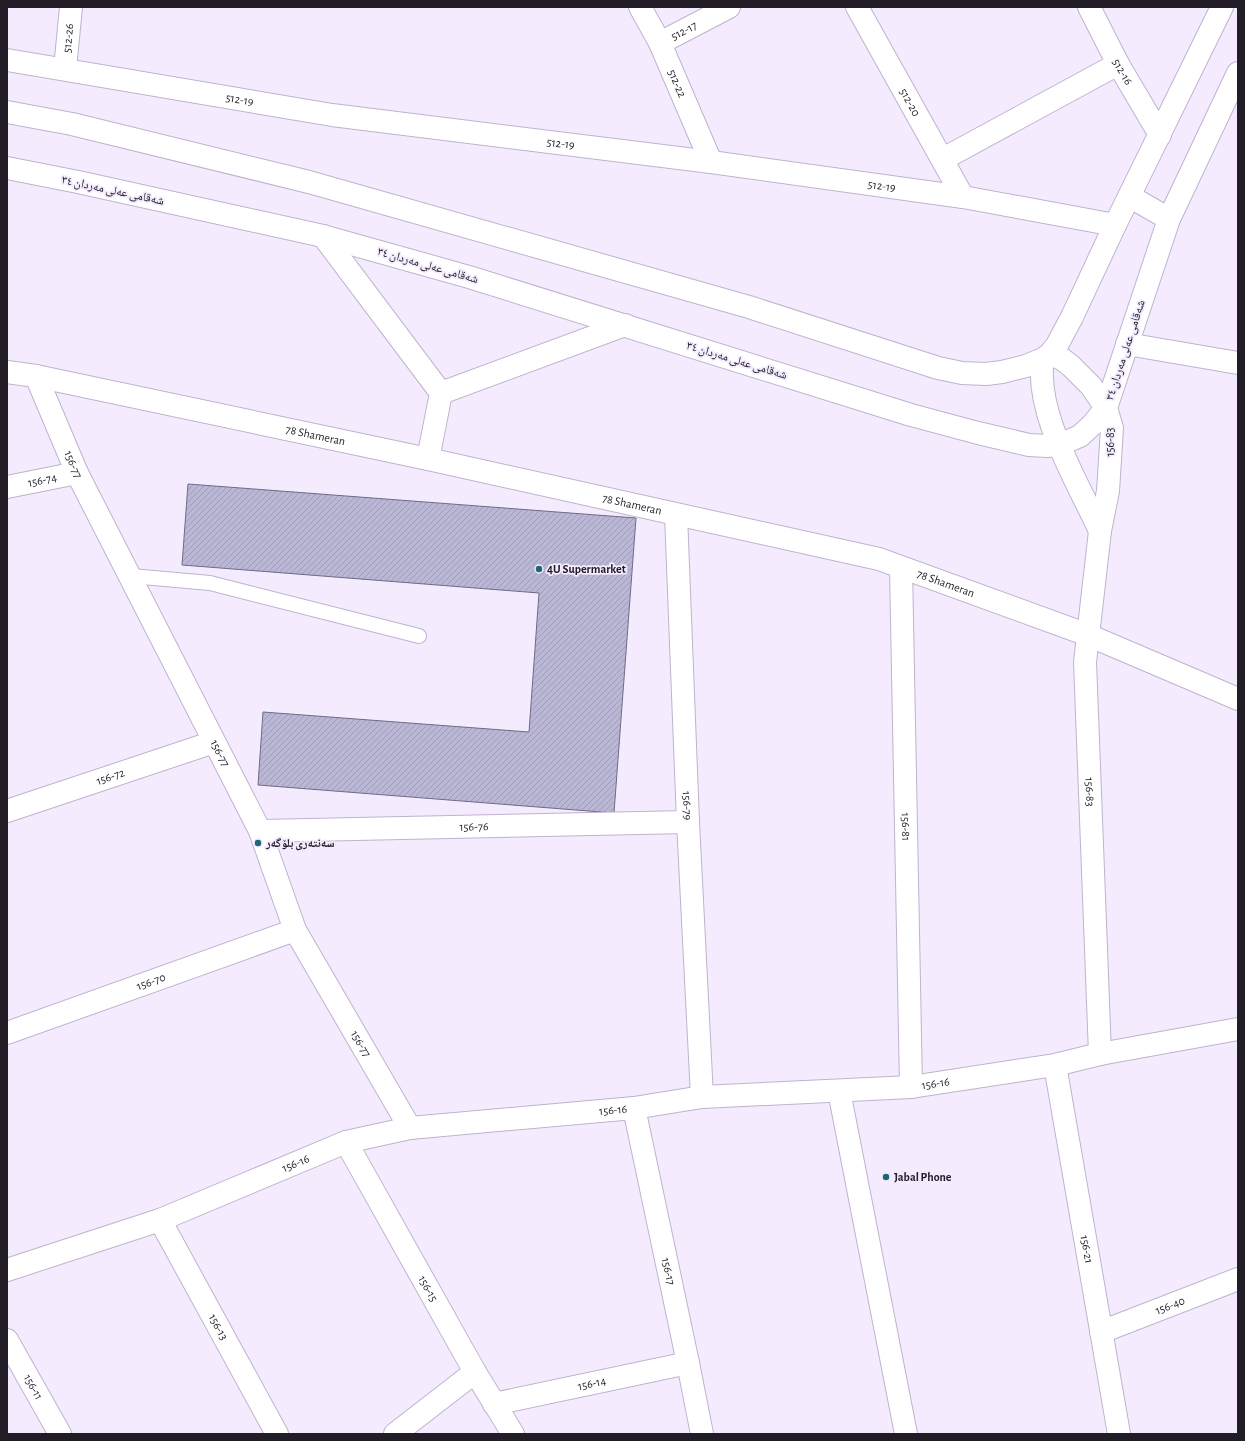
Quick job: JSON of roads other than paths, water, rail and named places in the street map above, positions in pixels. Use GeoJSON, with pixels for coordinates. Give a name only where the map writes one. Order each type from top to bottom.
{"type":"FeatureCollection","features":[{"type":"Feature","properties":{"kind":"street","name":"512-26"},"geometry":{"type":"LineString","coordinates":[[65,69],[71,7]]}},
{"type":"Feature","properties":{"kind":"street","name":"512-22"},"geometry":{"type":"LineString","coordinates":[[640,7],[660,43],[711,162]]}},
{"type":"Feature","properties":{"kind":"street","name":"512-17"},"geometry":{"type":"LineString","coordinates":[[660,43],[729,7]]}},
{"type":"Feature","properties":{"kind":"street","name":"512-20"},"geometry":{"type":"LineString","coordinates":[[857,7],[963,197]]}},
{"type":"Feature","properties":{"kind":"street","name":"512-16"},"geometry":{"type":"LineString","coordinates":[[1089,7],[1118,64],[1160,135]]}},
{"type":"Feature","properties":{"kind":"street"},"geometry":{"type":"LineString","coordinates":[[7,112],[72,124],[309,182],[749,307],[938,368],[962,373],[986,374],[1012,370],[1046,356],[1057,344],[1072,317],[1115,224],[1222,7]]}},
{"type":"Feature","properties":{"kind":"street","name":"512-19"},"geometry":{"type":"LineString","coordinates":[[7,60],[332,115],[711,162],[963,197],[1115,224]]}},
{"type":"Feature","properties":{"kind":"street"},"geometry":{"type":"LineString","coordinates":[[943,159],[1118,64]]}},
{"type":"Feature","properties":{"kind":"street","name":"شەقامی عەلی مەردان ٣٤"},"geometry":{"type":"LineString","coordinates":[[7,168],[78,182],[323,236],[469,277],[919,417],[1029,445],[1059,445],[1080,436],[1093,424],[1106,408],[1169,219],[1238,73]]}},
{"type":"Feature","properties":{"kind":"street"},"geometry":{"type":"LineString","coordinates":[[1129,196],[1169,219]]}},
{"type":"Feature","properties":{"kind":"street"},"geometry":{"type":"LineString","coordinates":[[323,236],[441,393],[428,459]]}},
{"type":"Feature","properties":{"kind":"street"},"geometry":{"type":"LineString","coordinates":[[441,393],[625,325]]}},
{"type":"Feature","properties":{"kind":"street"},"geometry":{"type":"LineString","coordinates":[[1127,344],[1238,363]]}},
{"type":"Feature","properties":{"kind":"street"},"geometry":{"type":"LineString","coordinates":[[1046,356],[1042,369],[1042,385],[1047,409],[1059,445],[1100,531]]}},
{"type":"Feature","properties":{"kind":"street","name":"156-83"},"geometry":{"type":"LineString","coordinates":[[1046,356],[1062,360],[1071,366],[1091,386],[1106,408],[1112,428],[1108,491],[1100,531],[1086,662],[1100,1054]]}},
{"type":"Feature","properties":{"kind":"street","name":"78 Shameran"},"geometry":{"type":"LineString","coordinates":[[7,372],[36,376],[428,459],[879,559],[1088,635],[1238,699]]}},
{"type":"Feature","properties":{"kind":"street","name":"156-77"},"geometry":{"type":"LineString","coordinates":[[36,376],[77,473],[260,831],[295,930],[410,1128]]}},
{"type":"Feature","properties":{"kind":"street","name":"156-74"},"geometry":{"type":"LineString","coordinates":[[7,487],[77,473]]}},
{"type":"Feature","properties":{"kind":"street","name":"156-79"},"geometry":{"type":"LineString","coordinates":[[676,515],[688,822],[702,1097]]}},
{"type":"Feature","properties":{"kind":"street","name":"156-81"},"geometry":{"type":"LineString","coordinates":[[901,568],[911,1087]]}},
{"type":"Feature","properties":{"kind":"street","name":"156-72"},"geometry":{"type":"LineString","coordinates":[[7,811],[214,742]]}},
{"type":"Feature","properties":{"kind":"street","name":"156-76"},"geometry":{"type":"LineString","coordinates":[[260,831],[688,822]]}},
{"type":"Feature","properties":{"kind":"street","name":"156-70"},"geometry":{"type":"LineString","coordinates":[[7,1033],[295,930]]}},
{"type":"Feature","properties":{"kind":"street","name":"156-16"},"geometry":{"type":"LineString","coordinates":[[7,1270],[160,1220],[346,1142],[410,1128],[634,1108],[702,1097],[911,1087],[1055,1065],[1100,1054],[1238,1029]]}},
{"type":"Feature","properties":{"kind":"street","name":"156-21"},"geometry":{"type":"LineString","coordinates":[[1055,1065],[1119,1434]]}},
{"type":"Feature","properties":{"kind":"street"},"geometry":{"type":"LineString","coordinates":[[839,1091],[906,1434]]}},
{"type":"Feature","properties":{"kind":"street","name":"156-17"},"geometry":{"type":"LineString","coordinates":[[634,1108],[702,1434]]}},
{"type":"Feature","properties":{"kind":"street","name":"156-15"},"geometry":{"type":"LineString","coordinates":[[346,1142],[475,1372],[513,1434]]}},
{"type":"Feature","properties":{"kind":"street","name":"156-13"},"geometry":{"type":"LineString","coordinates":[[160,1220],[277,1434]]}},
{"type":"Feature","properties":{"kind":"street","name":"156-40"},"geometry":{"type":"LineString","coordinates":[[1101,1332],[1238,1279]]}},
{"type":"Feature","properties":{"kind":"street","name":"156-11"},"geometry":{"type":"LineString","coordinates":[[7,1340],[60,1434]]}},
{"type":"Feature","properties":{"kind":"street","name":"156-14"},"geometry":{"type":"LineString","coordinates":[[494,1404],[688,1363]]}},
{"type":"Feature","properties":{"kind":"street"},"geometry":{"type":"LineString","coordinates":[[395,1434],[475,1372]]}},
{"type":"Feature","properties":{"kind":"lane"},"geometry":{"type":"LineString","coordinates":[[130,576],[210,583],[419,636]]}},
{"type":"Feature","properties":{"kind":"place","name":"4U Supermarket"},"geometry":{"type":"Point","coordinates":[539,569]}},
{"type":"Feature","properties":{"kind":"place","name":"سەنتەری بلۆگەر"},"geometry":{"type":"Point","coordinates":[258,843]}},
{"type":"Feature","properties":{"kind":"place","name":"Jabal Phone"},"geometry":{"type":"Point","coordinates":[886,1177]}}]}
